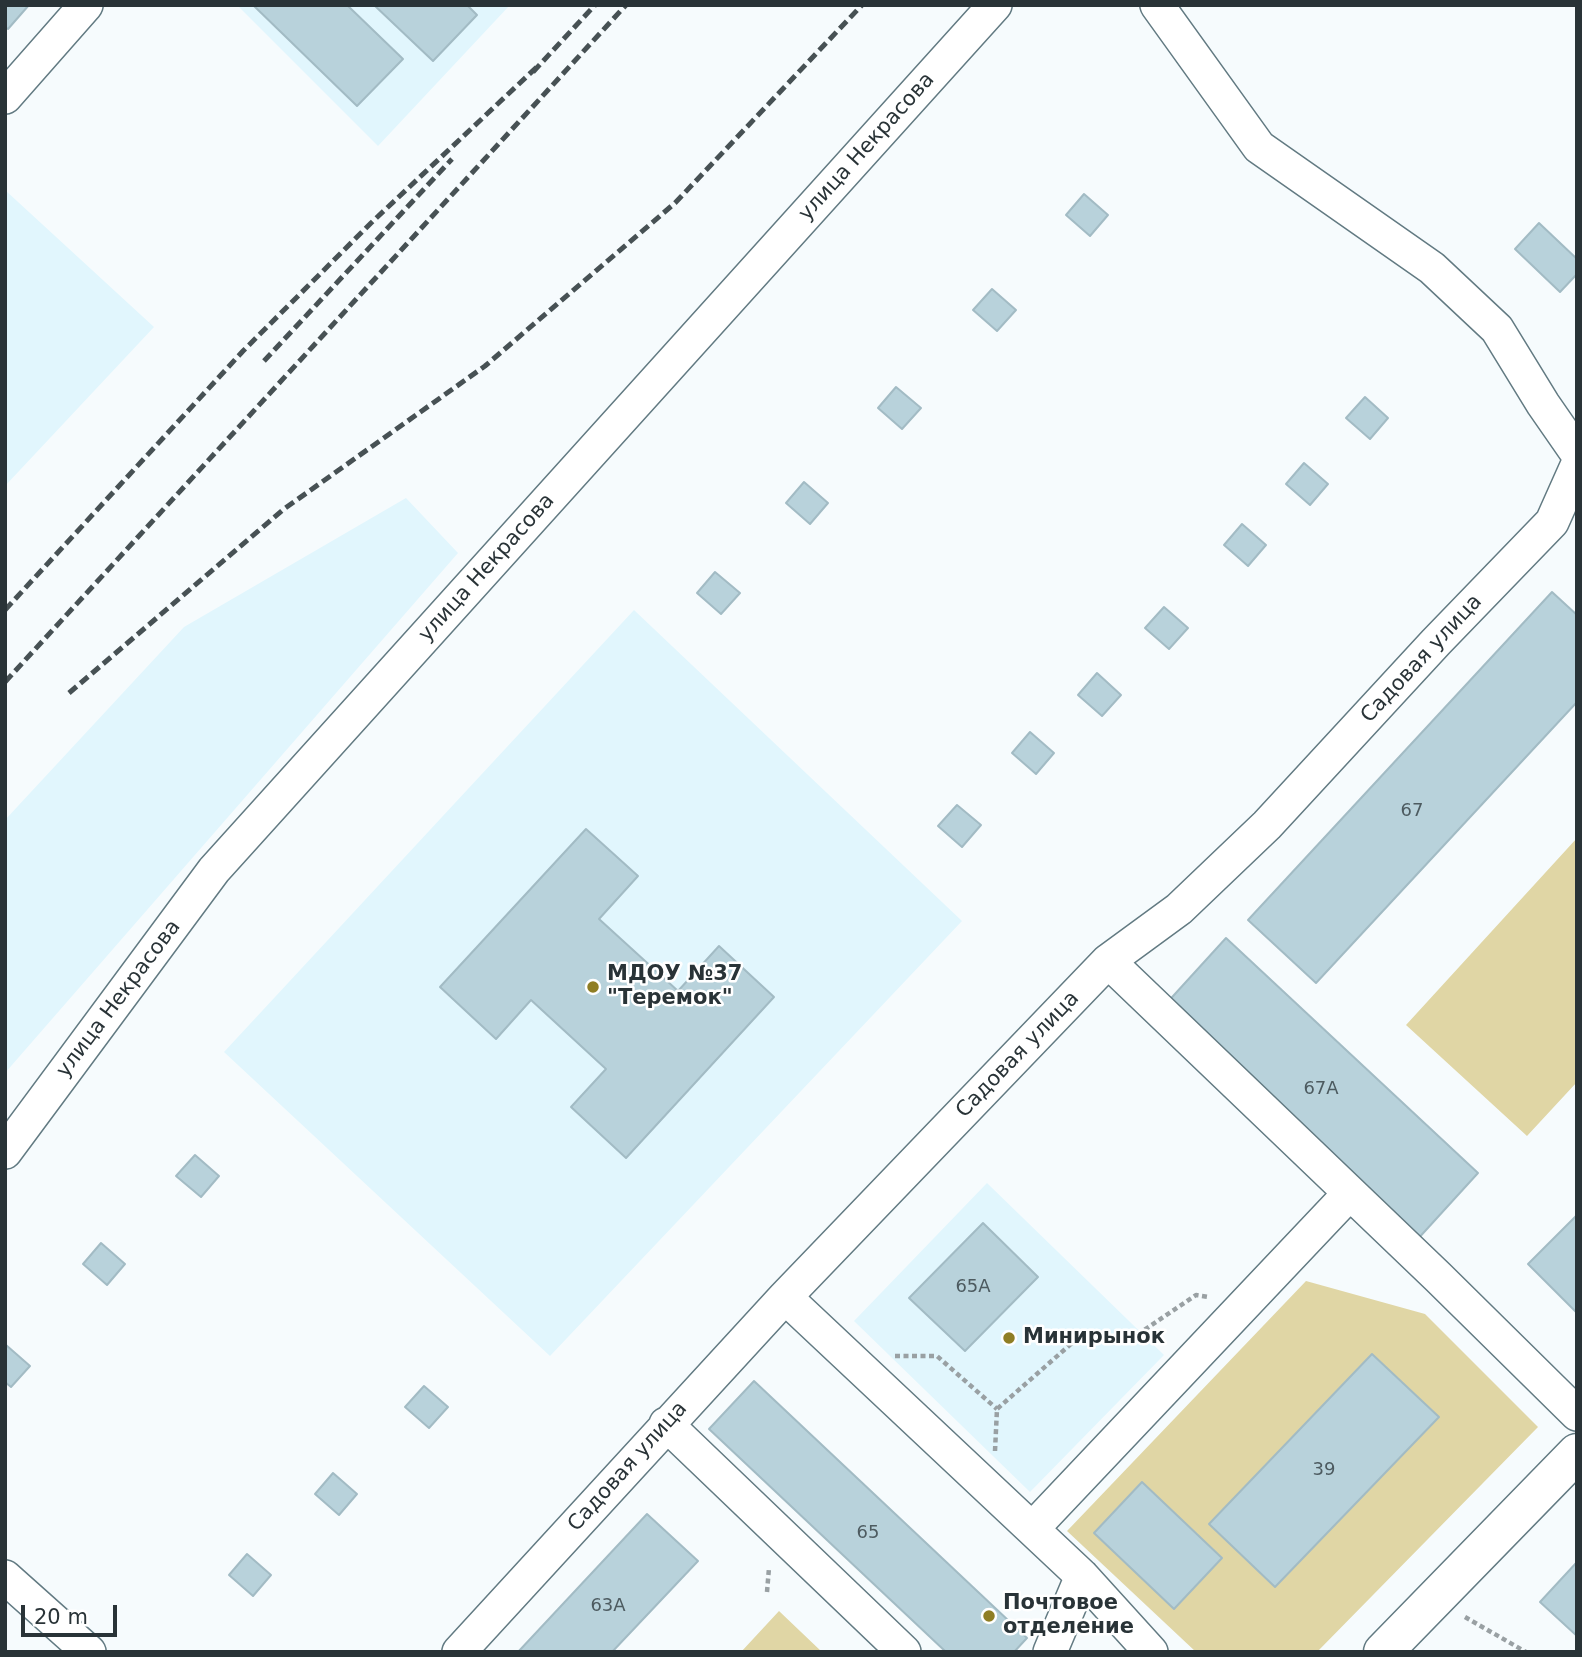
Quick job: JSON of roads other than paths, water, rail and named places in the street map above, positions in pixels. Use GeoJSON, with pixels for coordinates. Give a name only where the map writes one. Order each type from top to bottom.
{"type":"FeatureCollection","features":[{"type":"Feature","properties":{"kind":"main road"},"geometry":{"type":"LineString","coordinates":[[1383,1652],[1577,1453]]}},
{"type":"Feature","properties":{"kind":"street"},"geometry":{"type":"LineString","coordinates":[[5,97],[86,5]]}},
{"type":"Feature","properties":{"kind":"street","name":"улица Некрасова"},"geometry":{"type":"LineString","coordinates":[[5,1152],[214,870],[995,5]]}},
{"type":"Feature","properties":{"kind":"street"},"geometry":{"type":"LineString","coordinates":[[1157,5],[1259,147],[1432,268],[1497,329],[1577,453]]}},
{"type":"Feature","properties":{"kind":"street","name":"Садовая улица"},"geometry":{"type":"LineString","coordinates":[[459,1652],[785,1297],[1108,961],[1179,909],[1267,825],[1436,642],[1552,522],[1577,466]]}},
{"type":"Feature","properties":{"kind":"street"},"geometry":{"type":"LineString","coordinates":[[1108,961],[1577,1414]]}},
{"type":"Feature","properties":{"kind":"street"},"geometry":{"type":"LineString","coordinates":[[1032,1529],[1350,1193]]}},
{"type":"Feature","properties":{"kind":"street"},"geometry":{"type":"LineString","coordinates":[[785,1297],[1082,1576],[1151,1652]]}},
{"type":"Feature","properties":{"kind":"street"},"geometry":{"type":"LineString","coordinates":[[666,1424],[904,1652]]}},
{"type":"Feature","properties":{"kind":"street"},"geometry":{"type":"LineString","coordinates":[[1050,1652],[1082,1576]]}},
{"type":"Feature","properties":{"kind":"street"},"geometry":{"type":"LineString","coordinates":[[5,1577],[89,1652]]}},
{"type":"Feature","properties":{"kind":"railway"},"geometry":{"type":"LineString","coordinates":[[533,72],[595,5]]}},
{"type":"Feature","properties":{"kind":"railway"},"geometry":{"type":"LineString","coordinates":[[5,682],[626,5]]}},
{"type":"Feature","properties":{"kind":"railway"},"geometry":{"type":"LineString","coordinates":[[69,693],[284,509],[485,366],[675,203],[862,5]]}},
{"type":"Feature","properties":{"kind":"railway"},"geometry":{"type":"LineString","coordinates":[[5,610],[243,351],[371,223],[539,65]]}},
{"type":"Feature","properties":{"kind":"railway"},"geometry":{"type":"LineString","coordinates":[[264,361],[452,159]]}},
{"type":"Feature","properties":{"kind":"place","name":"МДОУ №37 \"Теремок\""},"geometry":{"type":"Point","coordinates":[593,987]}},
{"type":"Feature","properties":{"kind":"place","name":"Минирынок"},"geometry":{"type":"Point","coordinates":[1009,1338]}},
{"type":"Feature","properties":{"kind":"place","name":"Почтовое отделение"},"geometry":{"type":"Point","coordinates":[989,1616]}}]}
